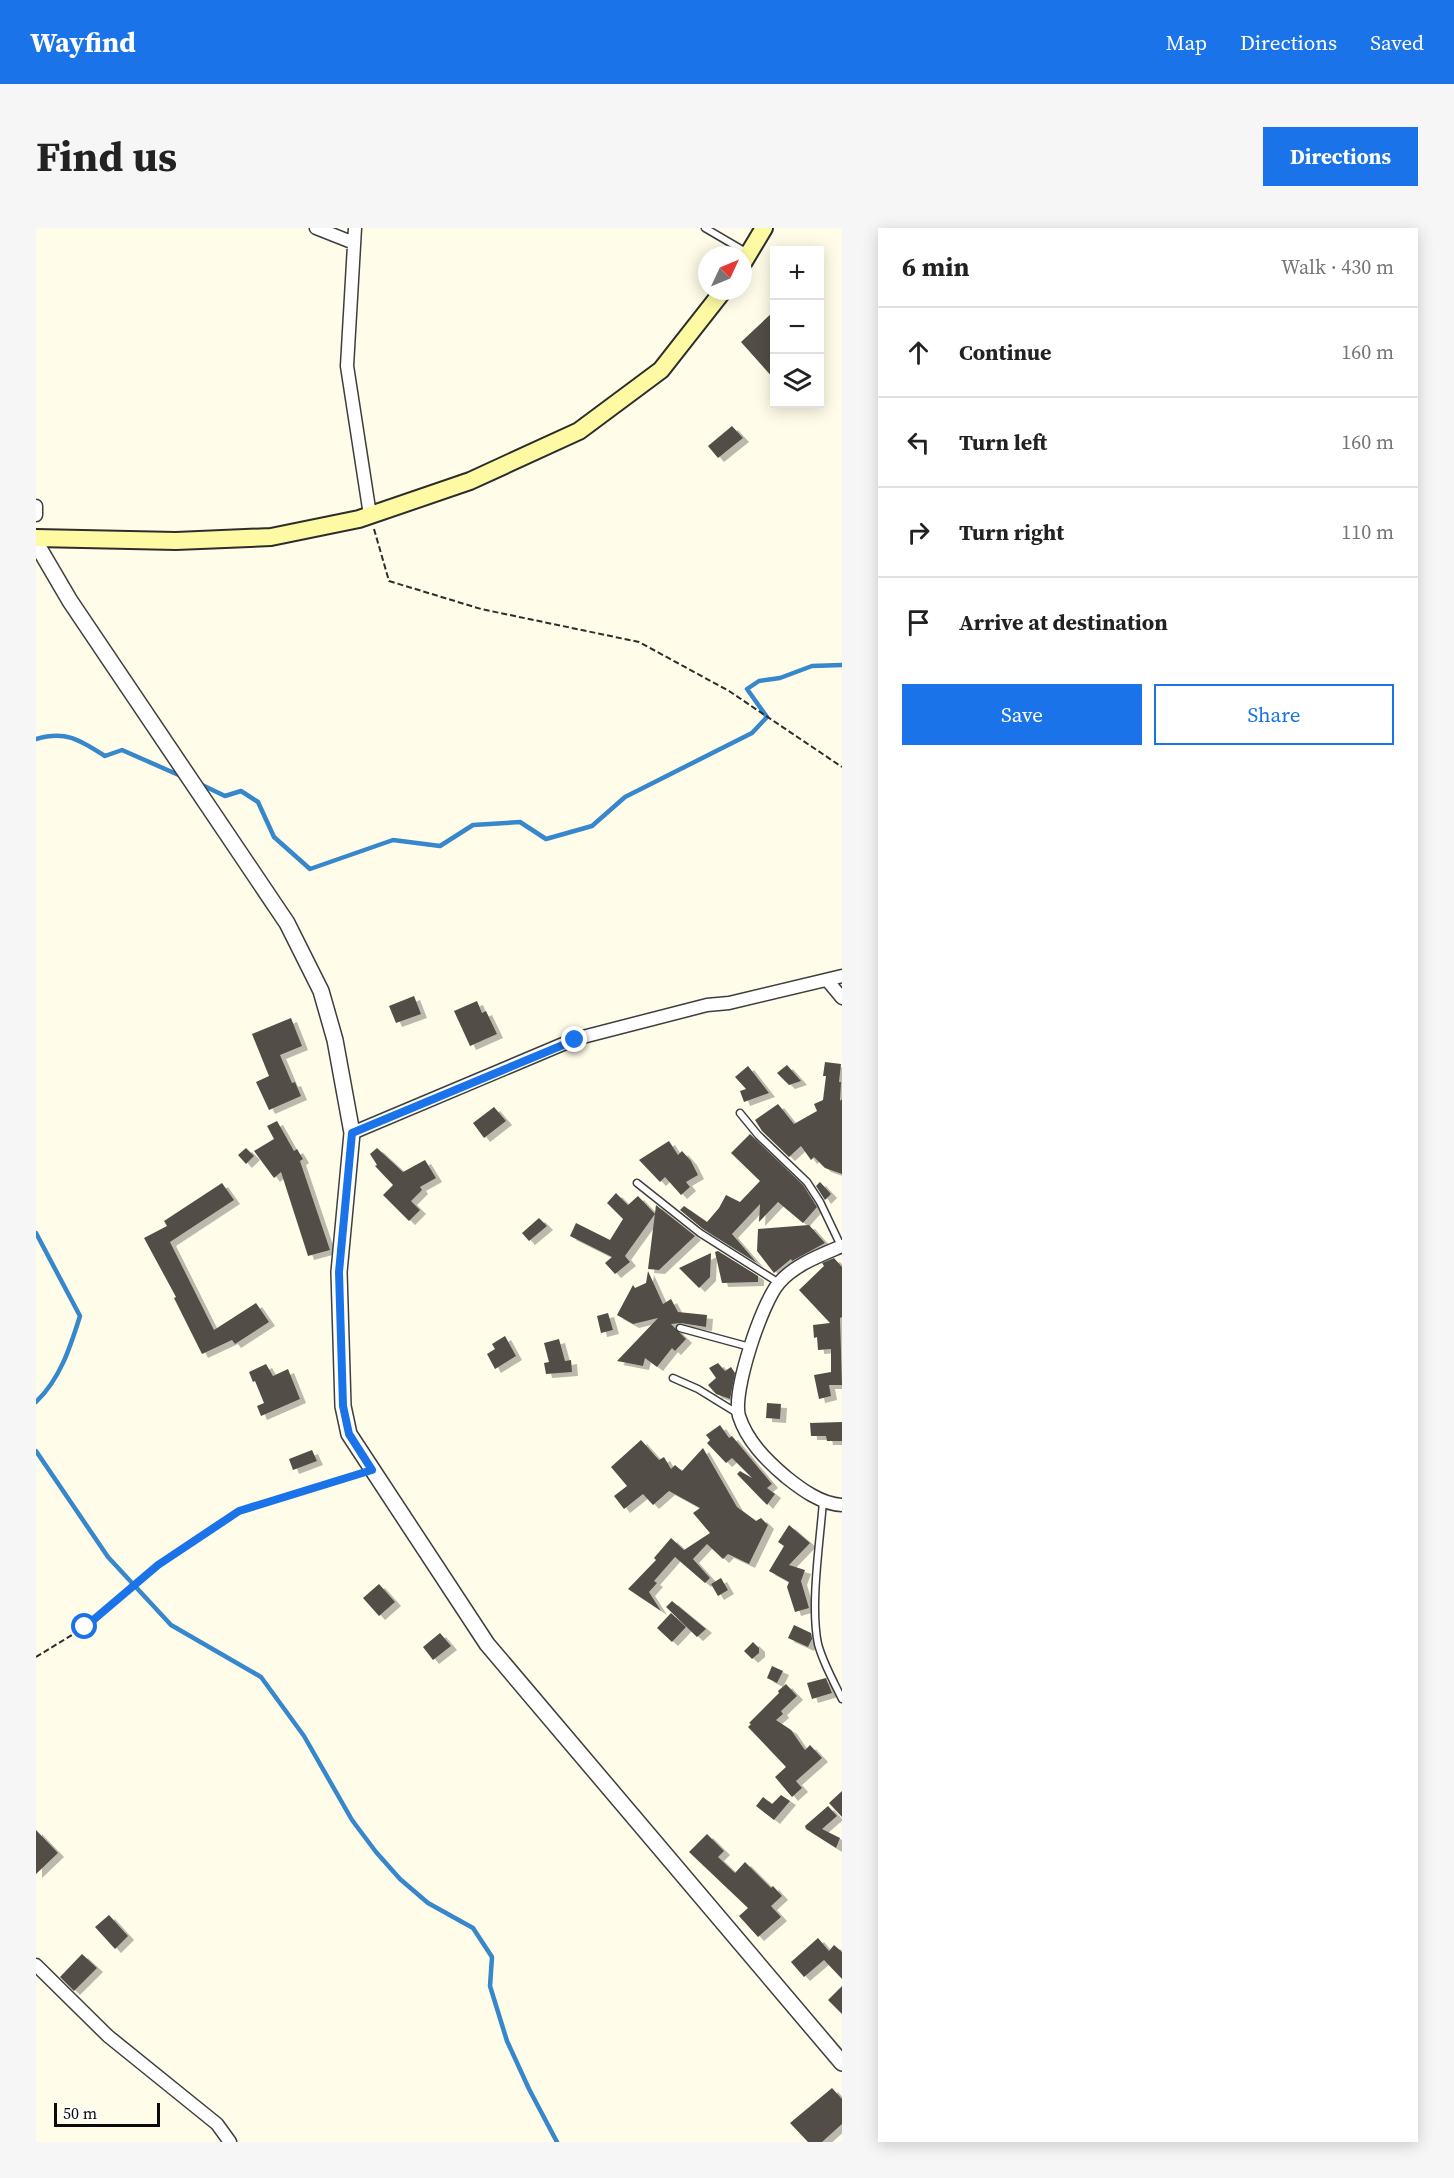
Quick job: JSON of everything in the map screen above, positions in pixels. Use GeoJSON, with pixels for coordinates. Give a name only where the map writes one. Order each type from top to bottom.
{"type":"FeatureCollection","features":[{"type":"Feature","properties":{"kind":"main road"},"geometry":{"type":"LineString","coordinates":[[752,248],[764,228]]}},
{"type":"Feature","properties":{"kind":"main road"},"geometry":{"type":"LineString","coordinates":[[36,538],[176,541],[271,537],[370,515],[470,481],[579,431],[662,370],[716,300]]}},
{"type":"Feature","properties":{"kind":"street"},"geometry":{"type":"LineString","coordinates":[[316,228],[354,243]]}},
{"type":"Feature","properties":{"kind":"street"},"geometry":{"type":"LineString","coordinates":[[355,228],[347,366],[370,515]]}},
{"type":"Feature","properties":{"kind":"street"},"geometry":{"type":"LineString","coordinates":[[36,506],[36,514]]}},
{"type":"Feature","properties":{"kind":"street"},"geometry":{"type":"LineString","coordinates":[[36,543],[70,601],[287,923],[321,991],[335,1040],[352,1133],[339,1272],[343,1406],[349,1434],[487,1644],[842,2063]]}},
{"type":"Feature","properties":{"kind":"street"},"geometry":{"type":"LineString","coordinates":[[352,1133],[575,1040],[707,1005],[729,1003],[842,976]]}},
{"type":"Feature","properties":{"kind":"street"},"geometry":{"type":"LineString","coordinates":[[826,980],[842,998]]}},
{"type":"Feature","properties":{"kind":"street"},"geometry":{"type":"LineString","coordinates":[[842,1246],[791,1273],[779,1283],[766,1303],[742,1376],[738,1413],[754,1446],[800,1489],[823,1500],[842,1505]]}},
{"type":"Feature","properties":{"kind":"street"},"geometry":{"type":"LineString","coordinates":[[36,1965],[108,2036],[217,2124],[230,2142]]}},
{"type":"Feature","properties":{"kind":"lane"},"geometry":{"type":"LineString","coordinates":[[705,228],[730,246]]}},
{"type":"Feature","properties":{"kind":"lane"},"geometry":{"type":"LineString","coordinates":[[740,1113],[758,1135],[807,1182],[820,1202],[842,1246]]}},
{"type":"Feature","properties":{"kind":"lane"},"geometry":{"type":"LineString","coordinates":[[637,1183],[700,1233],[779,1283]]}},
{"type":"Feature","properties":{"kind":"lane"},"geometry":{"type":"LineString","coordinates":[[681,1328],[751,1348]]}},
{"type":"Feature","properties":{"kind":"lane"},"geometry":{"type":"LineString","coordinates":[[673,1378],[698,1389],[738,1413]]}},
{"type":"Feature","properties":{"kind":"lane"},"geometry":{"type":"LineString","coordinates":[[823,1500],[817,1574],[818,1635],[826,1663],[842,1699]]}},
{"type":"Feature","properties":{"kind":"path"},"geometry":{"type":"LineString","coordinates":[[370,515],[389,581],[481,609],[639,642],[729,691],[842,767]]}},
{"type":"Feature","properties":{"kind":"path"},"geometry":{"type":"LineString","coordinates":[[36,1657],[85,1627],[149,1574],[239,1511],[372,1470]]}},
{"type":"Feature","properties":{"kind":"building"},"geometry":{"type":"Polygon","coordinates":[[[770,315],[770,375],[741,342],[770,315]]]}},
{"type":"Feature","properties":{"kind":"building"},"geometry":{"type":"Polygon","coordinates":[[[732,426],[743,438],[718,458],[708,446],[732,426]]]}},
{"type":"Feature","properties":{"kind":"building"},"geometry":{"type":"Polygon","coordinates":[[[414,996],[421,1014],[396,1023],[389,1006],[414,996]]]}},
{"type":"Feature","properties":{"kind":"building"},"geometry":{"type":"Polygon","coordinates":[[[477,1001],[482,1013],[486,1011],[497,1034],[470,1046],[454,1011],[477,1001]]]}},
{"type":"Feature","properties":{"kind":"building"},"geometry":{"type":"Polygon","coordinates":[[[291,1018],[302,1046],[280,1055],[292,1083],[295,1082],[301,1096],[269,1110],[256,1082],[269,1076],[252,1034],[291,1018]]]}},
{"type":"Feature","properties":{"kind":"building"},"geometry":{"type":"Polygon","coordinates":[[[825,1062],[841,1064],[839,1082],[841,1082],[840,1101],[842,1099],[842,1174],[825,1168],[814,1157],[811,1160],[801,1146],[789,1157],[762,1131],[755,1120],[778,1104],[794,1124],[817,1111],[814,1104],[823,1100],[825,1062]]]}},
{"type":"Feature","properties":{"kind":"building"},"geometry":{"type":"Polygon","coordinates":[[[787,1065],[801,1081],[789,1085],[777,1073],[787,1065]]]}},
{"type":"Feature","properties":{"kind":"building"},"geometry":{"type":"Polygon","coordinates":[[[748,1066],[769,1093],[744,1102],[740,1091],[746,1089],[735,1077],[748,1066]]]}},
{"type":"Feature","properties":{"kind":"building"},"geometry":{"type":"Polygon","coordinates":[[[494,1107],[506,1121],[484,1138],[473,1123],[494,1107]]]}},
{"type":"Feature","properties":{"kind":"building"},"geometry":{"type":"Polygon","coordinates":[[[277,1121],[294,1151],[297,1149],[303,1159],[300,1161],[330,1250],[308,1256],[281,1172],[274,1178],[254,1151],[274,1139],[267,1126],[277,1121]]]}},
{"type":"Feature","properties":{"kind":"building"},"geometry":{"type":"Polygon","coordinates":[[[750,1134],[803,1185],[817,1207],[803,1223],[778,1202],[759,1222],[760,1204],[732,1234],[757,1263],[703,1229],[680,1210],[684,1206],[707,1222],[726,1195],[740,1202],[760,1181],[731,1153],[750,1134]]]}},
{"type":"Feature","properties":{"kind":"building"},"geometry":{"type":"Polygon","coordinates":[[[669,1141],[678,1155],[682,1151],[691,1161],[698,1175],[686,1182],[690,1187],[681,1195],[665,1177],[660,1182],[639,1160],[669,1141]]]}},
{"type":"Feature","properties":{"kind":"building"},"geometry":{"type":"Polygon","coordinates":[[[246,1148],[254,1156],[246,1164],[238,1155],[246,1148]]]}},
{"type":"Feature","properties":{"kind":"building"},"geometry":{"type":"Polygon","coordinates":[[[377,1148],[403,1172],[425,1160],[436,1178],[420,1187],[422,1190],[411,1201],[420,1210],[409,1221],[383,1195],[393,1185],[375,1166],[377,1165],[370,1154],[377,1148]]]}},
{"type":"Feature","properties":{"kind":"building"},"geometry":{"type":"Polygon","coordinates":[[[820,1182],[831,1194],[825,1200],[816,1186],[820,1182]]]}},
{"type":"Feature","properties":{"kind":"building"},"geometry":{"type":"Polygon","coordinates":[[[222,1183],[234,1200],[170,1242],[214,1330],[256,1303],[269,1322],[235,1344],[232,1340],[202,1354],[174,1298],[176,1297],[144,1238],[167,1226],[164,1221],[222,1183]]]}},
{"type":"Feature","properties":{"kind":"building"},"geometry":{"type":"Polygon","coordinates":[[[616,1193],[628,1205],[638,1196],[655,1214],[625,1256],[630,1262],[615,1274],[605,1263],[612,1257],[570,1236],[576,1223],[610,1240],[623,1219],[607,1203],[616,1193]]]}},
{"type":"Feature","properties":{"kind":"building"},"geometry":{"type":"Polygon","coordinates":[[[656,1205],[695,1236],[659,1270],[648,1269],[656,1205]]]}},
{"type":"Feature","properties":{"kind":"building"},"geometry":{"type":"Polygon","coordinates":[[[539,1218],[547,1226],[529,1241],[522,1233],[539,1218]]]}},
{"type":"Feature","properties":{"kind":"building"},"geometry":{"type":"Polygon","coordinates":[[[809,1225],[825,1243],[792,1261],[791,1259],[774,1273],[757,1251],[758,1229],[809,1225]]]}},
{"type":"Feature","properties":{"kind":"building"},"geometry":{"type":"Polygon","coordinates":[[[718,1251],[758,1276],[758,1282],[722,1283],[715,1252],[718,1251]]]}},
{"type":"Feature","properties":{"kind":"building"},"geometry":{"type":"Polygon","coordinates":[[[711,1253],[710,1277],[699,1288],[679,1268],[711,1253]]]}},
{"type":"Feature","properties":{"kind":"building"},"geometry":{"type":"Polygon","coordinates":[[[834,1258],[842,1267],[842,1317],[840,1318],[842,1385],[829,1385],[831,1396],[819,1399],[814,1375],[831,1372],[831,1349],[818,1350],[813,1325],[830,1323],[799,1290],[824,1266],[822,1263],[834,1258]]]}},
{"type":"Feature","properties":{"kind":"building"},"geometry":{"type":"Polygon","coordinates":[[[648,1271],[663,1304],[671,1299],[678,1312],[707,1315],[706,1327],[681,1323],[671,1324],[686,1339],[675,1351],[672,1348],[657,1367],[645,1358],[643,1366],[617,1361],[658,1318],[633,1324],[617,1315],[633,1285],[635,1288],[646,1283],[648,1271]]]}},
{"type":"Feature","properties":{"kind":"building"},"geometry":{"type":"Polygon","coordinates":[[[608,1313],[613,1330],[601,1333],[597,1316],[608,1313]]]}},
{"type":"Feature","properties":{"kind":"building"},"geometry":{"type":"Polygon","coordinates":[[[505,1336],[516,1356],[495,1369],[487,1354],[495,1349],[492,1344],[505,1336]]]}},
{"type":"Feature","properties":{"kind":"building"},"geometry":{"type":"Polygon","coordinates":[[[559,1339],[565,1361],[571,1360],[572,1372],[546,1374],[544,1363],[549,1362],[544,1343],[559,1339]]]}},
{"type":"Feature","properties":{"kind":"building"},"geometry":{"type":"Polygon","coordinates":[[[718,1363],[725,1371],[731,1367],[735,1373],[730,1399],[716,1394],[708,1385],[716,1378],[709,1368],[718,1363]]]}},
{"type":"Feature","properties":{"kind":"building"},"geometry":{"type":"Polygon","coordinates":[[[266,1364],[273,1376],[288,1369],[300,1399],[261,1416],[257,1406],[264,1403],[249,1372],[266,1364]]]}},
{"type":"Feature","properties":{"kind":"building"},"geometry":{"type":"Polygon","coordinates":[[[767,1403],[781,1404],[780,1419],[766,1418],[767,1403]]]}},
{"type":"Feature","properties":{"kind":"building"},"geometry":{"type":"Polygon","coordinates":[[[842,1422],[842,1441],[827,1441],[826,1436],[811,1436],[810,1423],[842,1422]]]}},
{"type":"Feature","properties":{"kind":"building"},"geometry":{"type":"Polygon","coordinates":[[[720,1425],[729,1438],[732,1436],[772,1484],[767,1488],[775,1494],[767,1505],[737,1474],[740,1471],[752,1478],[732,1458],[726,1463],[707,1443],[710,1440],[706,1435],[720,1425]]]}},
{"type":"Feature","properties":{"kind":"building"},"geometry":{"type":"Polygon","coordinates":[[[641,1440],[659,1460],[664,1457],[671,1469],[675,1465],[682,1471],[703,1448],[737,1507],[756,1521],[761,1518],[768,1525],[749,1564],[728,1554],[723,1559],[707,1544],[693,1559],[710,1578],[705,1583],[675,1557],[654,1581],[657,1583],[649,1592],[661,1611],[628,1589],[656,1560],[654,1558],[671,1538],[684,1550],[710,1533],[693,1513],[700,1508],[669,1491],[653,1505],[643,1494],[624,1509],[614,1496],[627,1486],[611,1467],[641,1440]]]}},
{"type":"Feature","properties":{"kind":"building"},"geometry":{"type":"Polygon","coordinates":[[[312,1450],[317,1461],[293,1470],[289,1459],[312,1450]]]}},
{"type":"Feature","properties":{"kind":"building"},"geometry":{"type":"Polygon","coordinates":[[[789,1525],[810,1543],[789,1565],[805,1570],[801,1581],[809,1608],[795,1612],[787,1587],[789,1582],[769,1571],[784,1546],[778,1542],[789,1525]]]}},
{"type":"Feature","properties":{"kind":"building"},"geometry":{"type":"Polygon","coordinates":[[[721,1578],[728,1590],[718,1596],[711,1584],[721,1578]]]}},
{"type":"Feature","properties":{"kind":"building"},"geometry":{"type":"Polygon","coordinates":[[[379,1584],[395,1602],[379,1616],[363,1598],[379,1584]]]}},
{"type":"Feature","properties":{"kind":"building"},"geometry":{"type":"Polygon","coordinates":[[[672,1601],[706,1629],[697,1637],[666,1607],[672,1601]]]}},
{"type":"Feature","properties":{"kind":"building"},"geometry":{"type":"Polygon","coordinates":[[[671,1613],[686,1627],[672,1642],[657,1628],[671,1613]]]}},
{"type":"Feature","properties":{"kind":"building"},"geometry":{"type":"Polygon","coordinates":[[[794,1625],[811,1633],[812,1639],[808,1647],[788,1638],[794,1625]]]}},
{"type":"Feature","properties":{"kind":"building"},"geometry":{"type":"Polygon","coordinates":[[[440,1633],[451,1646],[433,1660],[423,1647],[440,1633]]]}},
{"type":"Feature","properties":{"kind":"building"},"geometry":{"type":"Polygon","coordinates":[[[753,1642],[759,1648],[759,1653],[752,1659],[744,1651],[753,1642]]]}},
{"type":"Feature","properties":{"kind":"building"},"geometry":{"type":"Polygon","coordinates":[[[772,1666],[783,1671],[777,1683],[767,1678],[772,1666]]]}},
{"type":"Feature","properties":{"kind":"building"},"geometry":{"type":"Polygon","coordinates":[[[826,1678],[832,1693],[812,1699],[807,1683],[826,1678]]]}},
{"type":"Feature","properties":{"kind":"building"},"geometry":{"type":"Polygon","coordinates":[[[786,1684],[797,1696],[781,1711],[783,1714],[776,1720],[791,1730],[805,1750],[810,1745],[822,1758],[796,1781],[802,1788],[792,1797],[775,1777],[786,1767],[748,1727],[751,1724],[749,1723],[786,1684]]]}},
{"type":"Feature","properties":{"kind":"building"},"geometry":{"type":"Polygon","coordinates":[[[842,1791],[842,1817],[829,1803],[842,1791]]]}},
{"type":"Feature","properties":{"kind":"building"},"geometry":{"type":"Polygon","coordinates":[[[781,1795],[790,1801],[774,1820],[756,1806],[763,1797],[772,1804],[781,1795]]]}},
{"type":"Feature","properties":{"kind":"building"},"geometry":{"type":"Polygon","coordinates":[[[828,1806],[837,1816],[822,1829],[840,1838],[836,1848],[806,1829],[805,1826],[828,1806]]]}},
{"type":"Feature","properties":{"kind":"building"},"geometry":{"type":"Polygon","coordinates":[[[36,1830],[58,1853],[36,1874],[36,1830]]]}},
{"type":"Feature","properties":{"kind":"building"},"geometry":{"type":"Polygon","coordinates":[[[707,1834],[724,1851],[718,1857],[735,1873],[745,1862],[782,1896],[771,1906],[781,1917],[758,1937],[739,1916],[748,1908],[689,1852],[707,1834]]]}},
{"type":"Feature","properties":{"kind":"building"},"geometry":{"type":"Polygon","coordinates":[[[109,1915],[128,1936],[115,1949],[95,1927],[109,1915]]]}},
{"type":"Feature","properties":{"kind":"building"},"geometry":{"type":"Polygon","coordinates":[[[818,1938],[829,1951],[834,1945],[842,1952],[842,1979],[824,1960],[804,1977],[791,1962],[818,1938]]]}},
{"type":"Feature","properties":{"kind":"building"},"geometry":{"type":"Polygon","coordinates":[[[82,1954],[97,1968],[74,1991],[60,1977],[82,1954]]]}},
{"type":"Feature","properties":{"kind":"building"},"geometry":{"type":"Polygon","coordinates":[[[842,1986],[842,2014],[828,2000],[842,1986]]]}},
{"type":"Feature","properties":{"kind":"building"},"geometry":{"type":"Polygon","coordinates":[[[832,2088],[842,2099],[842,2124],[822,2142],[808,2142],[790,2123],[832,2088]]]}},
{"type":"Feature","properties":{"kind":"waterway"},"geometry":{"type":"LineString","coordinates":[[200,784],[225,796],[241,791],[258,802],[274,837],[310,869],[393,840],[440,846],[473,825],[520,822],[546,839],[592,826],[625,797],[752,733],[767,717],[747,689],[759,681],[780,678],[812,666],[842,665]]}},
{"type":"Feature","properties":{"kind":"waterway"},"geometry":{"type":"LineString","coordinates":[[36,739],[47,736],[64,736],[88,745],[105,756],[122,750],[181,776]]}},
{"type":"Feature","properties":{"kind":"waterway"},"geometry":{"type":"LineString","coordinates":[[36,1233],[80,1316],[58,1373],[36,1402]]}},
{"type":"Feature","properties":{"kind":"waterway"},"geometry":{"type":"LineString","coordinates":[[36,1451],[108,1557],[171,1625],[261,1677],[304,1736],[352,1820],[400,1879],[428,1903],[473,1928],[492,1957],[490,1986],[507,2041],[557,2142]]}},
{"type":"Feature","properties":{"kind":"route"},"geometry":{"type":"LineString","coordinates":[[85,1627],[158,1565],[239,1511],[372,1470],[349,1434],[343,1406],[339,1272],[352,1133],[575,1040]]}}]}
